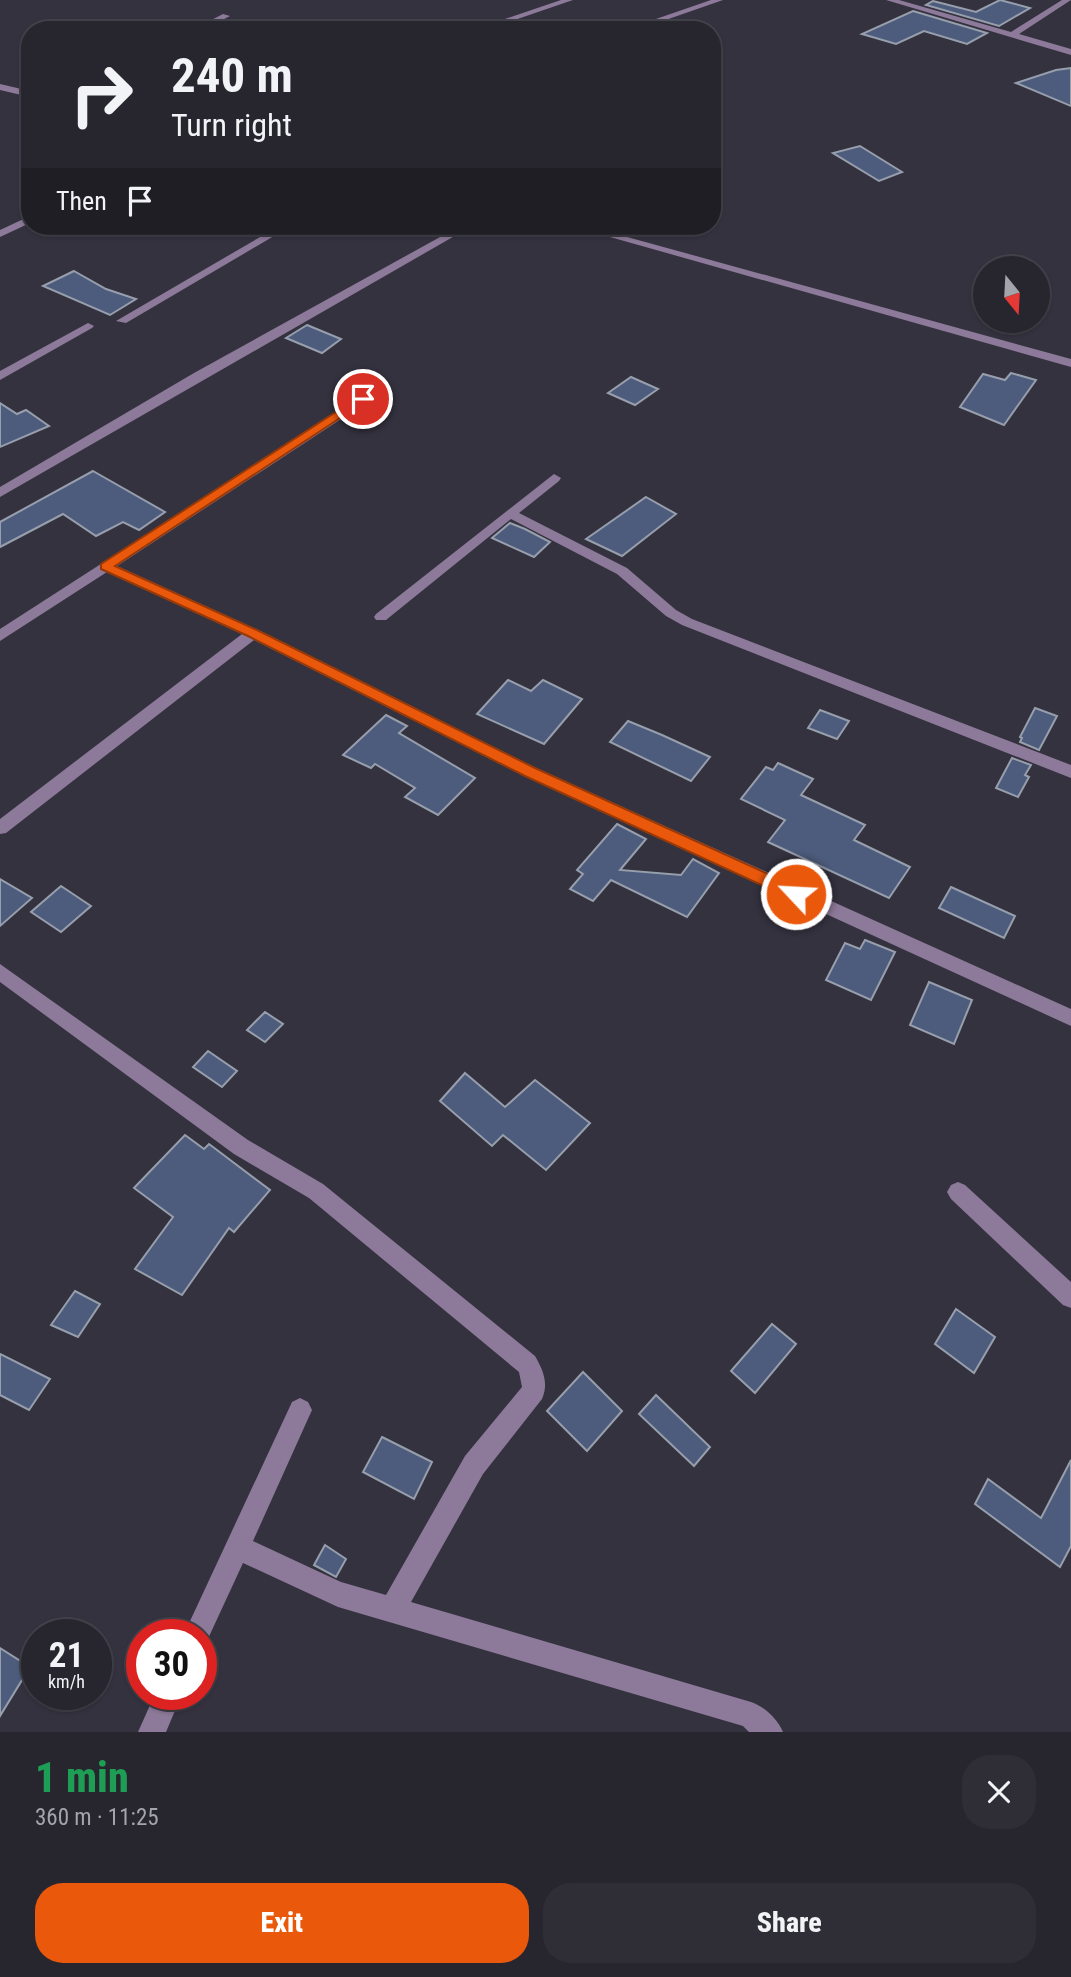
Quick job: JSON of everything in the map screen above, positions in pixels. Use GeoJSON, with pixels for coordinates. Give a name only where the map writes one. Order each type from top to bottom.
{"type":"FeatureCollection","features":[{"type":"Feature","properties":{"kind":"street"},"geometry":{"type":"LineString","coordinates":[[503,21],[569,0]]}},
{"type":"Feature","properties":{"kind":"street"},"geometry":{"type":"LineString","coordinates":[[655,21],[719,0]]}},
{"type":"Feature","properties":{"kind":"street"},"geometry":{"type":"LineString","coordinates":[[890,0],[1071,52]]}},
{"type":"Feature","properties":{"kind":"street"},"geometry":{"type":"LineString","coordinates":[[914,6],[925,0]]}},
{"type":"Feature","properties":{"kind":"street"},"geometry":{"type":"LineString","coordinates":[[1012,35],[1067,0]]}},
{"type":"Feature","properties":{"kind":"street"},"geometry":{"type":"LineString","coordinates":[[215,21],[226,16]]}},
{"type":"Feature","properties":{"kind":"street"},"geometry":{"type":"LineString","coordinates":[[0,87],[21,92]]}},
{"type":"Feature","properties":{"kind":"street"},"geometry":{"type":"LineString","coordinates":[[0,234],[21,224]]}},
{"type":"Feature","properties":{"kind":"street"},"geometry":{"type":"LineString","coordinates":[[122,321],[270,235]]}},
{"type":"Feature","properties":{"kind":"street"},"geometry":{"type":"LineString","coordinates":[[0,493],[198,376],[451,235]]}},
{"type":"Feature","properties":{"kind":"street"},"geometry":{"type":"LineString","coordinates":[[609,235],[1071,363]]}},
{"type":"Feature","properties":{"kind":"street"},"geometry":{"type":"LineString","coordinates":[[0,376],[88,326]]}},
{"type":"Feature","properties":{"kind":"street"},"geometry":{"type":"LineString","coordinates":[[0,636],[363,399]]}},
{"type":"Feature","properties":{"kind":"street"},"geometry":{"type":"LineString","coordinates":[[381,617],[554,478]]}},
{"type":"Feature","properties":{"kind":"street"},"geometry":{"type":"LineString","coordinates":[[510,513],[622,570],[671,613],[698,627],[1071,772]]}},
{"type":"Feature","properties":{"kind":"street"},"geometry":{"type":"LineString","coordinates":[[106,566],[253,633],[530,772],[1071,1018]]}},
{"type":"Feature","properties":{"kind":"street"},"geometry":{"type":"LineString","coordinates":[[0,828],[253,633]]}},
{"type":"Feature","properties":{"kind":"street"},"geometry":{"type":"LineString","coordinates":[[0,972],[241,1147],[316,1191],[527,1364],[533,1376],[534,1391],[474,1465],[392,1609]]}},
{"type":"Feature","properties":{"kind":"street"},"geometry":{"type":"LineString","coordinates":[[958,1192],[1071,1297]]}},
{"type":"Feature","properties":{"kind":"street"},"geometry":{"type":"LineString","coordinates":[[204,1619],[300,1410]]}},
{"type":"Feature","properties":{"kind":"street"},"geometry":{"type":"LineString","coordinates":[[237,1547],[338,1594],[751,1715],[769,1732]]}},
{"type":"Feature","properties":{"kind":"street"},"geometry":{"type":"LineString","coordinates":[[152,1732],[162,1710]]}},
{"type":"Feature","properties":{"kind":"building"},"geometry":{"type":"Polygon","coordinates":[[[1000,0],[1030,8],[999,26],[926,5],[933,1],[976,12],[1000,0]]]}},
{"type":"Feature","properties":{"kind":"building"},"geometry":{"type":"Polygon","coordinates":[[[913,11],[987,33],[967,44],[924,31],[896,44],[862,34],[913,11]]]}},
{"type":"Feature","properties":{"kind":"building"},"geometry":{"type":"Polygon","coordinates":[[[1071,68],[1071,106],[1016,83],[1056,70],[1071,68]]]}},
{"type":"Feature","properties":{"kind":"building"},"geometry":{"type":"Polygon","coordinates":[[[860,146],[902,172],[879,181],[833,153],[860,146]]]}},
{"type":"Feature","properties":{"kind":"building"},"geometry":{"type":"Polygon","coordinates":[[[74,271],[106,289],[136,299],[110,315],[43,286],[74,271]]]}},
{"type":"Feature","properties":{"kind":"building"},"geometry":{"type":"Polygon","coordinates":[[[307,325],[341,339],[322,353],[286,338],[307,325]]]}},
{"type":"Feature","properties":{"kind":"building"},"geometry":{"type":"Polygon","coordinates":[[[1011,373],[1036,380],[1004,425],[960,407],[983,374],[1005,380],[1011,373]]]}},
{"type":"Feature","properties":{"kind":"building"},"geometry":{"type":"Polygon","coordinates":[[[631,377],[658,389],[635,405],[608,393],[631,377]]]}},
{"type":"Feature","properties":{"kind":"building"},"geometry":{"type":"Polygon","coordinates":[[[0,403],[17,414],[26,410],[49,426],[0,447],[0,403]]]}},
{"type":"Feature","properties":{"kind":"building"},"geometry":{"type":"Polygon","coordinates":[[[93,471],[165,512],[139,530],[123,522],[96,536],[63,514],[0,547],[0,522],[93,471]]]}},
{"type":"Feature","properties":{"kind":"building"},"geometry":{"type":"Polygon","coordinates":[[[646,497],[676,514],[622,556],[586,539],[646,497]]]}},
{"type":"Feature","properties":{"kind":"building"},"geometry":{"type":"Polygon","coordinates":[[[510,523],[550,542],[534,557],[492,538],[510,523]]]}},
{"type":"Feature","properties":{"kind":"building"},"geometry":{"type":"Polygon","coordinates":[[[508,680],[531,691],[543,680],[582,699],[544,744],[477,714],[508,680]]]}},
{"type":"Feature","properties":{"kind":"building"},"geometry":{"type":"Polygon","coordinates":[[[1035,708],[1057,716],[1039,750],[1020,742],[1035,708]]]}},
{"type":"Feature","properties":{"kind":"building"},"geometry":{"type":"Polygon","coordinates":[[[820,710],[849,721],[837,739],[808,728],[820,710]]]}},
{"type":"Feature","properties":{"kind":"building"},"geometry":{"type":"Polygon","coordinates":[[[386,715],[407,726],[399,733],[475,778],[438,815],[405,797],[415,788],[375,764],[371,768],[343,755],[386,715]]]}},
{"type":"Feature","properties":{"kind":"building"},"geometry":{"type":"Polygon","coordinates":[[[628,721],[710,757],[691,781],[610,742],[628,721]]]}},
{"type":"Feature","properties":{"kind":"building"},"geometry":{"type":"Polygon","coordinates":[[[1012,758],[1031,765],[1025,775],[1029,777],[1018,797],[996,788],[1012,758]]]}},
{"type":"Feature","properties":{"kind":"building"},"geometry":{"type":"Polygon","coordinates":[[[778,763],[813,779],[801,795],[865,825],[854,840],[910,867],[889,898],[768,842],[785,820],[741,799],[766,767],[773,770],[778,763]]]}},
{"type":"Feature","properties":{"kind":"building"},"geometry":{"type":"Polygon","coordinates":[[[617,824],[646,839],[620,870],[681,875],[693,859],[719,873],[687,917],[611,880],[593,901],[570,889],[583,874],[577,870],[617,824]]]}},
{"type":"Feature","properties":{"kind":"building"},"geometry":{"type":"Polygon","coordinates":[[[0,879],[32,898],[0,926],[0,879]]]}},
{"type":"Feature","properties":{"kind":"building"},"geometry":{"type":"Polygon","coordinates":[[[61,886],[91,906],[61,932],[31,912],[61,886]]]}},
{"type":"Feature","properties":{"kind":"building"},"geometry":{"type":"Polygon","coordinates":[[[951,887],[1015,916],[1004,938],[939,908],[951,887]]]}},
{"type":"Feature","properties":{"kind":"building"},"geometry":{"type":"Polygon","coordinates":[[[865,940],[895,952],[871,1000],[826,980],[845,943],[860,949],[865,940]]]}},
{"type":"Feature","properties":{"kind":"building"},"geometry":{"type":"Polygon","coordinates":[[[929,982],[972,1000],[954,1044],[910,1025],[929,982]]]}},
{"type":"Feature","properties":{"kind":"building"},"geometry":{"type":"Polygon","coordinates":[[[265,1012],[283,1024],[265,1042],[247,1030],[265,1012]]]}},
{"type":"Feature","properties":{"kind":"building"},"geometry":{"type":"Polygon","coordinates":[[[208,1051],[237,1071],[222,1087],[193,1067],[208,1051]]]}},
{"type":"Feature","properties":{"kind":"building"},"geometry":{"type":"Polygon","coordinates":[[[465,1073],[505,1107],[535,1080],[590,1123],[546,1170],[503,1135],[492,1146],[440,1101],[465,1073]]]}},
{"type":"Feature","properties":{"kind":"building"},"geometry":{"type":"Polygon","coordinates":[[[185,1135],[204,1149],[209,1144],[270,1190],[234,1232],[229,1228],[182,1295],[135,1269],[173,1217],[134,1188],[185,1135]]]}},
{"type":"Feature","properties":{"kind":"building"},"geometry":{"type":"Polygon","coordinates":[[[75,1291],[100,1304],[78,1337],[51,1325],[75,1291]]]}},
{"type":"Feature","properties":{"kind":"building"},"geometry":{"type":"Polygon","coordinates":[[[956,1309],[995,1337],[974,1373],[935,1344],[956,1309]]]}},
{"type":"Feature","properties":{"kind":"building"},"geometry":{"type":"Polygon","coordinates":[[[772,1324],[796,1344],[755,1393],[731,1371],[772,1324]]]}},
{"type":"Feature","properties":{"kind":"building"},"geometry":{"type":"Polygon","coordinates":[[[0,1354],[50,1379],[29,1410],[0,1395],[0,1354]]]}},
{"type":"Feature","properties":{"kind":"building"},"geometry":{"type":"Polygon","coordinates":[[[583,1372],[622,1411],[587,1451],[547,1411],[583,1372]]]}},
{"type":"Feature","properties":{"kind":"building"},"geometry":{"type":"Polygon","coordinates":[[[656,1395],[710,1447],[694,1466],[639,1414],[656,1395]]]}},
{"type":"Feature","properties":{"kind":"building"},"geometry":{"type":"Polygon","coordinates":[[[382,1437],[432,1462],[414,1499],[363,1472],[382,1437]]]}},
{"type":"Feature","properties":{"kind":"building"},"geometry":{"type":"Polygon","coordinates":[[[1071,1460],[1071,1546],[1060,1567],[975,1504],[988,1479],[1041,1518],[1071,1460]]]}},
{"type":"Feature","properties":{"kind":"building"},"geometry":{"type":"Polygon","coordinates":[[[325,1545],[346,1559],[336,1577],[314,1565],[325,1545]]]}},
{"type":"Feature","properties":{"kind":"building"},"geometry":{"type":"Polygon","coordinates":[[[0,1648],[21,1661],[21,1682],[0,1716],[0,1648]]]}},
{"type":"Feature","properties":{"kind":"route"},"geometry":{"type":"LineString","coordinates":[[363,399],[106,566],[253,633],[530,772],[796,894]]}}]}
